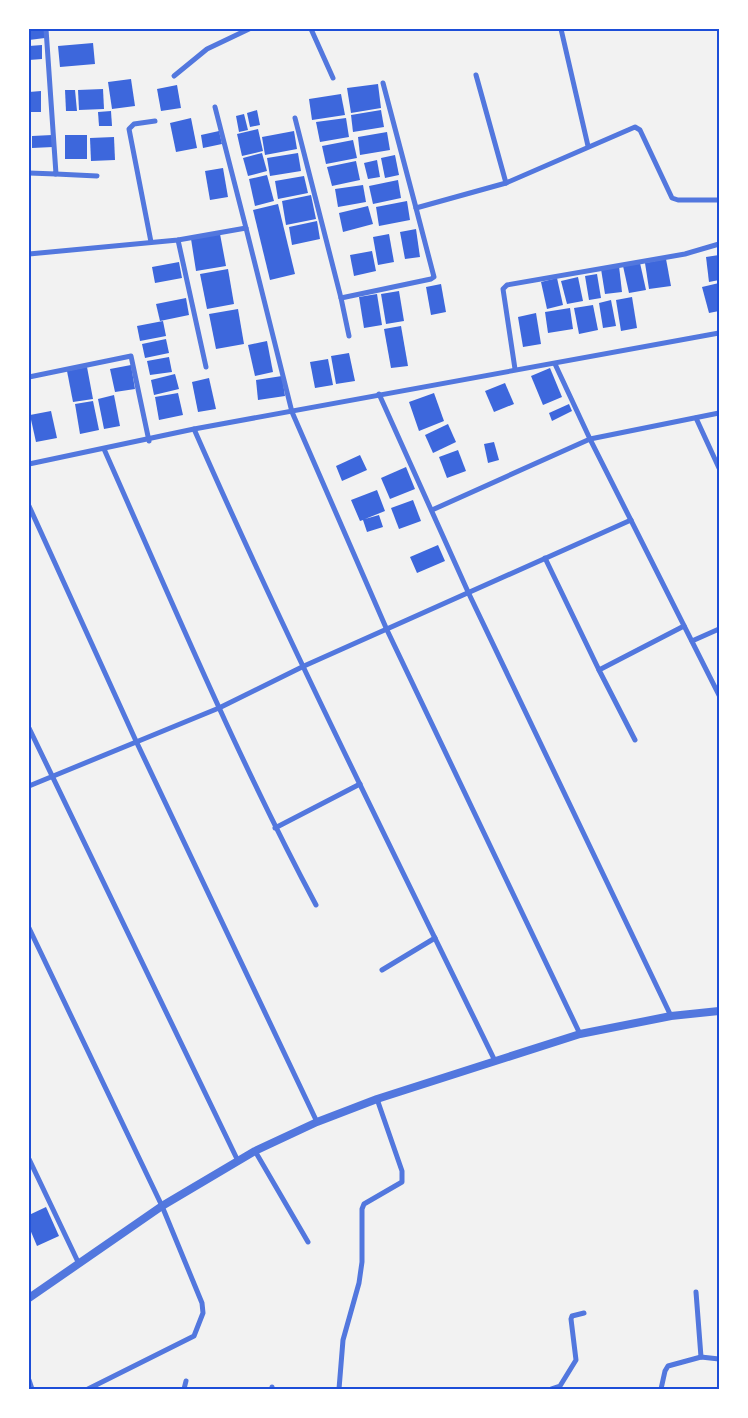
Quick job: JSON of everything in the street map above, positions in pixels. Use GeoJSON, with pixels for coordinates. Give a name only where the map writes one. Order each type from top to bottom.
{"type":"FeatureCollection","features":[{"type":"Feature","properties":{"kind":"street"},"geometry":{"type":"LineString","coordinates":[[46,29],[56,174]]}},
{"type":"Feature","properties":{"kind":"street"},"geometry":{"type":"LineString","coordinates":[[174,76],[207,49],[249,29]]}},
{"type":"Feature","properties":{"kind":"street"},"geometry":{"type":"LineString","coordinates":[[312,29],[333,78]]}},
{"type":"Feature","properties":{"kind":"street"},"geometry":{"type":"LineString","coordinates":[[560,29],[588,146]]}},
{"type":"Feature","properties":{"kind":"street"},"geometry":{"type":"LineString","coordinates":[[476,76],[506,183]]}},
{"type":"Feature","properties":{"kind":"street"},"geometry":{"type":"LineString","coordinates":[[340,298],[431,280],[434,277],[383,83]]}},
{"type":"Feature","properties":{"kind":"street"},"geometry":{"type":"LineString","coordinates":[[215,108],[292,412],[386,630],[580,1034]]}},
{"type":"Feature","properties":{"kind":"street"},"geometry":{"type":"LineString","coordinates":[[295,118],[348,336]]}},
{"type":"Feature","properties":{"kind":"street"},"geometry":{"type":"LineString","coordinates":[[151,242],[129,129],[134,124],[155,121]]}},
{"type":"Feature","properties":{"kind":"street"},"geometry":{"type":"LineString","coordinates":[[416,208],[506,183],[588,146],[638,127],[672,198],[678,200],[719,200]]}},
{"type":"Feature","properties":{"kind":"street"},"geometry":{"type":"LineString","coordinates":[[29,173],[97,176]]}},
{"type":"Feature","properties":{"kind":"street"},"geometry":{"type":"LineString","coordinates":[[29,254],[178,240],[246,228]]}},
{"type":"Feature","properties":{"kind":"street"},"geometry":{"type":"LineString","coordinates":[[178,240],[206,367]]}},
{"type":"Feature","properties":{"kind":"street"},"geometry":{"type":"LineString","coordinates":[[515,369],[503,289],[506,285],[685,254],[719,244]]}},
{"type":"Feature","properties":{"kind":"street"},"geometry":{"type":"LineString","coordinates":[[29,464],[194,429],[719,333]]}},
{"type":"Feature","properties":{"kind":"street"},"geometry":{"type":"LineString","coordinates":[[29,377],[131,356],[149,440]]}},
{"type":"Feature","properties":{"kind":"street"},"geometry":{"type":"LineString","coordinates":[[556,364],[590,439],[719,695]]}},
{"type":"Feature","properties":{"kind":"street"},"geometry":{"type":"LineString","coordinates":[[379,394],[469,594],[671,1016]]}},
{"type":"Feature","properties":{"kind":"street"},"geometry":{"type":"LineString","coordinates":[[432,510],[590,439],[719,413]]}},
{"type":"Feature","properties":{"kind":"street"},"geometry":{"type":"LineString","coordinates":[[696,418],[719,468]]}},
{"type":"Feature","properties":{"kind":"street"},"geometry":{"type":"LineString","coordinates":[[194,429],[229,509],[360,784],[495,1060]]}},
{"type":"Feature","properties":{"kind":"street"},"geometry":{"type":"LineString","coordinates":[[104,449],[219,708],[275,828],[316,905]]}},
{"type":"Feature","properties":{"kind":"street"},"geometry":{"type":"LineString","coordinates":[[29,506],[136,741],[317,1122]]}},
{"type":"Feature","properties":{"kind":"street"},"geometry":{"type":"LineString","coordinates":[[29,786],[219,708],[304,666],[469,594],[631,520]]}},
{"type":"Feature","properties":{"kind":"street"},"geometry":{"type":"LineString","coordinates":[[545,558],[635,740]]}},
{"type":"Feature","properties":{"kind":"street"},"geometry":{"type":"LineString","coordinates":[[599,670],[684,626]]}},
{"type":"Feature","properties":{"kind":"street"},"geometry":{"type":"LineString","coordinates":[[692,641],[719,629]]}},
{"type":"Feature","properties":{"kind":"street"},"geometry":{"type":"LineString","coordinates":[[29,728],[238,1161]]}},
{"type":"Feature","properties":{"kind":"street"},"geometry":{"type":"LineString","coordinates":[[275,828],[360,784]]}},
{"type":"Feature","properties":{"kind":"street"},"geometry":{"type":"LineString","coordinates":[[29,928],[162,1206],[202,1303],[203,1313],[194,1336],[88,1389]]}},
{"type":"Feature","properties":{"kind":"street"},"geometry":{"type":"LineString","coordinates":[[382,970],[435,938]]}},
{"type":"Feature","properties":{"kind":"street"},"geometry":{"type":"LineString","coordinates":[[29,1298],[162,1206],[255,1151],[317,1122],[377,1099],[580,1034],[671,1016],[719,1011]]}},
{"type":"Feature","properties":{"kind":"street"},"geometry":{"type":"LineString","coordinates":[[340,1389],[343,1340],[359,1283],[362,1262],[362,1209],[364,1204],[402,1182],[403,1179],[402,1170],[377,1099]]}},
{"type":"Feature","properties":{"kind":"street"},"geometry":{"type":"LineString","coordinates":[[255,1151],[308,1242]]}},
{"type":"Feature","properties":{"kind":"street"},"geometry":{"type":"LineString","coordinates":[[29,1159],[78,1264]]}},
{"type":"Feature","properties":{"kind":"street"},"geometry":{"type":"LineString","coordinates":[[696,1292],[701,1357]]}},
{"type":"Feature","properties":{"kind":"street"},"geometry":{"type":"LineString","coordinates":[[551,1389],[560,1386],[576,1360],[571,1317],[584,1313]]}},
{"type":"Feature","properties":{"kind":"street"},"geometry":{"type":"LineString","coordinates":[[661,1389],[664,1371],[668,1366],[701,1357],[719,1359]]}},
{"type":"Feature","properties":{"kind":"street"},"geometry":{"type":"LineString","coordinates":[[29,1380],[32,1389]]}},
{"type":"Feature","properties":{"kind":"street"},"geometry":{"type":"LineString","coordinates":[[184,1389],[186,1381]]}},
{"type":"Feature","properties":{"kind":"street"},"geometry":{"type":"LineString","coordinates":[[560,1386],[566,1389]]}},
{"type":"Feature","properties":{"kind":"building"},"geometry":{"type":"Polygon","coordinates":[[[29,29],[44,29],[45,38],[29,40],[29,29]]]}},
{"type":"Feature","properties":{"kind":"building"},"geometry":{"type":"Polygon","coordinates":[[[93,43],[95,64],[60,67],[58,46],[93,43]]]}},
{"type":"Feature","properties":{"kind":"building"},"geometry":{"type":"Polygon","coordinates":[[[42,45],[42,59],[29,60],[29,46],[42,45]]]}},
{"type":"Feature","properties":{"kind":"building"},"geometry":{"type":"Polygon","coordinates":[[[131,79],[135,106],[112,109],[108,82],[131,79]]]}},
{"type":"Feature","properties":{"kind":"building"},"geometry":{"type":"Polygon","coordinates":[[[378,84],[381,108],[351,113],[347,88],[378,84]]]}},
{"type":"Feature","properties":{"kind":"building"},"geometry":{"type":"Polygon","coordinates":[[[177,85],[181,108],[161,111],[157,89],[177,85]]]}},
{"type":"Feature","properties":{"kind":"building"},"geometry":{"type":"Polygon","coordinates":[[[103,89],[104,109],[79,110],[78,90],[103,89]]]}},
{"type":"Feature","properties":{"kind":"building"},"geometry":{"type":"Polygon","coordinates":[[[65,90],[75,90],[77,111],[66,111],[65,90]]]}},
{"type":"Feature","properties":{"kind":"building"},"geometry":{"type":"Polygon","coordinates":[[[41,91],[41,112],[29,112],[29,92],[41,91]]]}},
{"type":"Feature","properties":{"kind":"building"},"geometry":{"type":"Polygon","coordinates":[[[341,94],[345,115],[312,120],[309,99],[341,94]]]}},
{"type":"Feature","properties":{"kind":"building"},"geometry":{"type":"Polygon","coordinates":[[[257,110],[260,125],[250,127],[247,113],[257,110]]]}},
{"type":"Feature","properties":{"kind":"building"},"geometry":{"type":"Polygon","coordinates":[[[381,110],[384,127],[353,132],[351,115],[381,110]]]}},
{"type":"Feature","properties":{"kind":"building"},"geometry":{"type":"Polygon","coordinates":[[[111,111],[112,126],[99,126],[98,112],[111,111]]]}},
{"type":"Feature","properties":{"kind":"building"},"geometry":{"type":"Polygon","coordinates":[[[244,114],[248,130],[239,132],[236,116],[244,114]]]}},
{"type":"Feature","properties":{"kind":"building"},"geometry":{"type":"Polygon","coordinates":[[[191,118],[197,148],[176,152],[170,123],[191,118]]]}},
{"type":"Feature","properties":{"kind":"building"},"geometry":{"type":"Polygon","coordinates":[[[346,118],[349,137],[320,142],[316,122],[346,118]]]}},
{"type":"Feature","properties":{"kind":"building"},"geometry":{"type":"Polygon","coordinates":[[[258,129],[263,151],[242,156],[237,134],[258,129]]]}},
{"type":"Feature","properties":{"kind":"building"},"geometry":{"type":"Polygon","coordinates":[[[219,131],[222,144],[203,148],[201,135],[219,131]]]}},
{"type":"Feature","properties":{"kind":"building"},"geometry":{"type":"Polygon","coordinates":[[[294,131],[297,149],[265,155],[262,137],[294,131]]]}},
{"type":"Feature","properties":{"kind":"building"},"geometry":{"type":"Polygon","coordinates":[[[387,132],[390,150],[360,155],[358,137],[387,132]]]}},
{"type":"Feature","properties":{"kind":"building"},"geometry":{"type":"Polygon","coordinates":[[[52,135],[53,147],[32,148],[32,136],[52,135]]]}},
{"type":"Feature","properties":{"kind":"building"},"geometry":{"type":"Polygon","coordinates":[[[65,135],[87,135],[87,159],[65,159],[65,135]]]}},
{"type":"Feature","properties":{"kind":"building"},"geometry":{"type":"Polygon","coordinates":[[[114,137],[115,160],[91,161],[90,138],[114,137]]]}},
{"type":"Feature","properties":{"kind":"building"},"geometry":{"type":"Polygon","coordinates":[[[353,140],[357,158],[326,164],[322,146],[353,140]]]}},
{"type":"Feature","properties":{"kind":"building"},"geometry":{"type":"Polygon","coordinates":[[[262,153],[267,171],[248,176],[243,158],[262,153]]]}},
{"type":"Feature","properties":{"kind":"building"},"geometry":{"type":"Polygon","coordinates":[[[298,153],[301,171],[270,176],[267,158],[298,153]]]}},
{"type":"Feature","properties":{"kind":"building"},"geometry":{"type":"Polygon","coordinates":[[[395,155],[399,175],[385,178],[381,158],[395,155]]]}},
{"type":"Feature","properties":{"kind":"building"},"geometry":{"type":"Polygon","coordinates":[[[377,160],[380,177],[368,179],[364,163],[377,160]]]}},
{"type":"Feature","properties":{"kind":"building"},"geometry":{"type":"Polygon","coordinates":[[[356,161],[360,180],[332,186],[327,167],[356,161]]]}},
{"type":"Feature","properties":{"kind":"building"},"geometry":{"type":"Polygon","coordinates":[[[223,168],[228,197],[210,200],[205,171],[223,168]]]}},
{"type":"Feature","properties":{"kind":"building"},"geometry":{"type":"Polygon","coordinates":[[[267,175],[274,201],[255,206],[249,179],[267,175]]]}},
{"type":"Feature","properties":{"kind":"building"},"geometry":{"type":"Polygon","coordinates":[[[304,176],[308,193],[278,199],[275,181],[304,176]]]}},
{"type":"Feature","properties":{"kind":"building"},"geometry":{"type":"Polygon","coordinates":[[[398,180],[401,198],[373,204],[369,186],[398,180]]]}},
{"type":"Feature","properties":{"kind":"building"},"geometry":{"type":"Polygon","coordinates":[[[363,185],[366,202],[338,207],[335,189],[363,185]]]}},
{"type":"Feature","properties":{"kind":"building"},"geometry":{"type":"Polygon","coordinates":[[[311,195],[316,219],[286,225],[282,201],[311,195]]]}},
{"type":"Feature","properties":{"kind":"building"},"geometry":{"type":"Polygon","coordinates":[[[407,201],[410,220],[379,226],[376,207],[407,201]]]}},
{"type":"Feature","properties":{"kind":"building"},"geometry":{"type":"Polygon","coordinates":[[[278,204],[295,274],[270,280],[253,210],[278,204]]]}},
{"type":"Feature","properties":{"kind":"building"},"geometry":{"type":"Polygon","coordinates":[[[368,206],[373,224],[343,232],[339,213],[368,206]]]}},
{"type":"Feature","properties":{"kind":"building"},"geometry":{"type":"Polygon","coordinates":[[[317,221],[320,239],[292,245],[289,227],[317,221]]]}},
{"type":"Feature","properties":{"kind":"building"},"geometry":{"type":"Polygon","coordinates":[[[416,229],[420,257],[405,259],[400,232],[416,229]]]}},
{"type":"Feature","properties":{"kind":"building"},"geometry":{"type":"Polygon","coordinates":[[[220,234],[226,266],[196,271],[191,239],[220,234]]]}},
{"type":"Feature","properties":{"kind":"building"},"geometry":{"type":"Polygon","coordinates":[[[389,234],[394,262],[378,265],[373,237],[389,234]]]}},
{"type":"Feature","properties":{"kind":"building"},"geometry":{"type":"Polygon","coordinates":[[[372,251],[376,271],[354,276],[350,255],[372,251]]]}},
{"type":"Feature","properties":{"kind":"building"},"geometry":{"type":"Polygon","coordinates":[[[719,255],[719,280],[709,282],[706,257],[719,255]]]}},
{"type":"Feature","properties":{"kind":"building"},"geometry":{"type":"Polygon","coordinates":[[[666,259],[671,286],[649,289],[645,263],[666,259]]]}},
{"type":"Feature","properties":{"kind":"building"},"geometry":{"type":"Polygon","coordinates":[[[179,262],[182,278],[155,283],[152,267],[179,262]]]}},
{"type":"Feature","properties":{"kind":"building"},"geometry":{"type":"Polygon","coordinates":[[[640,263],[646,290],[629,293],[623,266],[640,263]]]}},
{"type":"Feature","properties":{"kind":"building"},"geometry":{"type":"Polygon","coordinates":[[[619,266],[622,292],[605,294],[601,269],[619,266]]]}},
{"type":"Feature","properties":{"kind":"building"},"geometry":{"type":"Polygon","coordinates":[[[228,269],[234,304],[207,309],[200,274],[228,269]]]}},
{"type":"Feature","properties":{"kind":"building"},"geometry":{"type":"Polygon","coordinates":[[[597,274],[601,298],[589,300],[585,276],[597,274]]]}},
{"type":"Feature","properties":{"kind":"building"},"geometry":{"type":"Polygon","coordinates":[[[578,277],[583,301],[567,304],[561,281],[578,277]]]}},
{"type":"Feature","properties":{"kind":"building"},"geometry":{"type":"Polygon","coordinates":[[[557,278],[563,305],[547,309],[541,282],[557,278]]]}},
{"type":"Feature","properties":{"kind":"building"},"geometry":{"type":"Polygon","coordinates":[[[719,283],[719,311],[709,313],[702,287],[719,283]]]}},
{"type":"Feature","properties":{"kind":"building"},"geometry":{"type":"Polygon","coordinates":[[[441,284],[446,312],[431,315],[426,287],[441,284]]]}},
{"type":"Feature","properties":{"kind":"building"},"geometry":{"type":"Polygon","coordinates":[[[399,291],[404,321],[386,324],[381,294],[399,291]]]}},
{"type":"Feature","properties":{"kind":"building"},"geometry":{"type":"Polygon","coordinates":[[[377,294],[382,325],[364,328],[359,297],[377,294]]]}},
{"type":"Feature","properties":{"kind":"building"},"geometry":{"type":"Polygon","coordinates":[[[632,297],[637,328],[621,331],[616,300],[632,297]]]}},
{"type":"Feature","properties":{"kind":"building"},"geometry":{"type":"Polygon","coordinates":[[[186,298],[189,315],[160,321],[156,304],[186,298]]]}},
{"type":"Feature","properties":{"kind":"building"},"geometry":{"type":"Polygon","coordinates":[[[611,300],[616,326],[603,328],[599,303],[611,300]]]}},
{"type":"Feature","properties":{"kind":"building"},"geometry":{"type":"Polygon","coordinates":[[[593,305],[598,330],[579,334],[574,308],[593,305]]]}},
{"type":"Feature","properties":{"kind":"building"},"geometry":{"type":"Polygon","coordinates":[[[570,308],[573,329],[548,333],[545,312],[570,308]]]}},
{"type":"Feature","properties":{"kind":"building"},"geometry":{"type":"Polygon","coordinates":[[[238,309],[244,344],[216,349],[209,314],[238,309]]]}},
{"type":"Feature","properties":{"kind":"building"},"geometry":{"type":"Polygon","coordinates":[[[536,313],[541,344],[523,347],[518,317],[536,313]]]}},
{"type":"Feature","properties":{"kind":"building"},"geometry":{"type":"Polygon","coordinates":[[[163,321],[166,336],[140,341],[137,326],[163,321]]]}},
{"type":"Feature","properties":{"kind":"building"},"geometry":{"type":"Polygon","coordinates":[[[401,326],[408,366],[391,368],[384,329],[401,326]]]}},
{"type":"Feature","properties":{"kind":"building"},"geometry":{"type":"Polygon","coordinates":[[[166,339],[169,353],[145,358],[142,344],[166,339]]]}},
{"type":"Feature","properties":{"kind":"building"},"geometry":{"type":"Polygon","coordinates":[[[267,341],[273,372],[255,376],[248,345],[267,341]]]}},
{"type":"Feature","properties":{"kind":"building"},"geometry":{"type":"Polygon","coordinates":[[[349,353],[355,381],[336,384],[331,356],[349,353]]]}},
{"type":"Feature","properties":{"kind":"building"},"geometry":{"type":"Polygon","coordinates":[[[169,357],[172,372],[150,375],[147,361],[169,357]]]}},
{"type":"Feature","properties":{"kind":"building"},"geometry":{"type":"Polygon","coordinates":[[[328,359],[333,385],[315,388],[310,362],[328,359]]]}},
{"type":"Feature","properties":{"kind":"building"},"geometry":{"type":"Polygon","coordinates":[[[131,365],[135,389],[115,392],[110,369],[131,365]]]}},
{"type":"Feature","properties":{"kind":"building"},"geometry":{"type":"Polygon","coordinates":[[[87,367],[93,399],[73,402],[67,371],[87,367]]]}},
{"type":"Feature","properties":{"kind":"building"},"geometry":{"type":"Polygon","coordinates":[[[550,368],[562,397],[543,405],[531,376],[550,368]]]}},
{"type":"Feature","properties":{"kind":"building"},"geometry":{"type":"Polygon","coordinates":[[[175,374],[179,389],[154,395],[151,380],[175,374]]]}},
{"type":"Feature","properties":{"kind":"building"},"geometry":{"type":"Polygon","coordinates":[[[282,376],[285,396],[258,400],[256,380],[282,376]]]}},
{"type":"Feature","properties":{"kind":"building"},"geometry":{"type":"Polygon","coordinates":[[[209,378],[216,409],[198,412],[192,382],[209,378]]]}},
{"type":"Feature","properties":{"kind":"building"},"geometry":{"type":"Polygon","coordinates":[[[505,383],[514,404],[494,412],[485,391],[505,383]]]}},
{"type":"Feature","properties":{"kind":"building"},"geometry":{"type":"Polygon","coordinates":[[[178,393],[183,415],[159,420],[155,397],[178,393]]]}},
{"type":"Feature","properties":{"kind":"building"},"geometry":{"type":"Polygon","coordinates":[[[434,393],[444,421],[419,431],[409,402],[434,393]]]}},
{"type":"Feature","properties":{"kind":"building"},"geometry":{"type":"Polygon","coordinates":[[[114,395],[120,426],[104,429],[98,399],[114,395]]]}},
{"type":"Feature","properties":{"kind":"building"},"geometry":{"type":"Polygon","coordinates":[[[93,401],[99,430],[80,434],[75,404],[93,401]]]}},
{"type":"Feature","properties":{"kind":"building"},"geometry":{"type":"Polygon","coordinates":[[[569,404],[572,411],[552,421],[549,413],[569,404]]]}},
{"type":"Feature","properties":{"kind":"building"},"geometry":{"type":"Polygon","coordinates":[[[51,411],[57,438],[36,442],[30,415],[51,411]]]}},
{"type":"Feature","properties":{"kind":"building"},"geometry":{"type":"Polygon","coordinates":[[[448,424],[456,442],[433,453],[425,435],[448,424]]]}},
{"type":"Feature","properties":{"kind":"building"},"geometry":{"type":"Polygon","coordinates":[[[494,442],[499,460],[488,463],[484,444],[494,442]]]}},
{"type":"Feature","properties":{"kind":"building"},"geometry":{"type":"Polygon","coordinates":[[[458,450],[466,471],[447,478],[439,457],[458,450]]]}},
{"type":"Feature","properties":{"kind":"building"},"geometry":{"type":"Polygon","coordinates":[[[360,455],[367,470],[342,481],[336,466],[360,455]]]}},
{"type":"Feature","properties":{"kind":"building"},"geometry":{"type":"Polygon","coordinates":[[[406,467],[415,489],[390,499],[381,478],[406,467]]]}},
{"type":"Feature","properties":{"kind":"building"},"geometry":{"type":"Polygon","coordinates":[[[377,490],[385,511],[365,519],[379,515],[383,527],[367,532],[363,520],[360,521],[351,500],[377,490]]]}},
{"type":"Feature","properties":{"kind":"building"},"geometry":{"type":"Polygon","coordinates":[[[413,500],[421,521],[399,529],[391,508],[413,500]]]}},
{"type":"Feature","properties":{"kind":"building"},"geometry":{"type":"Polygon","coordinates":[[[438,545],[445,561],[417,573],[410,557],[438,545]]]}},
{"type":"Feature","properties":{"kind":"building"},"geometry":{"type":"Polygon","coordinates":[[[46,1207],[59,1236],[37,1246],[29,1227],[29,1215],[46,1207]]]}}]}
